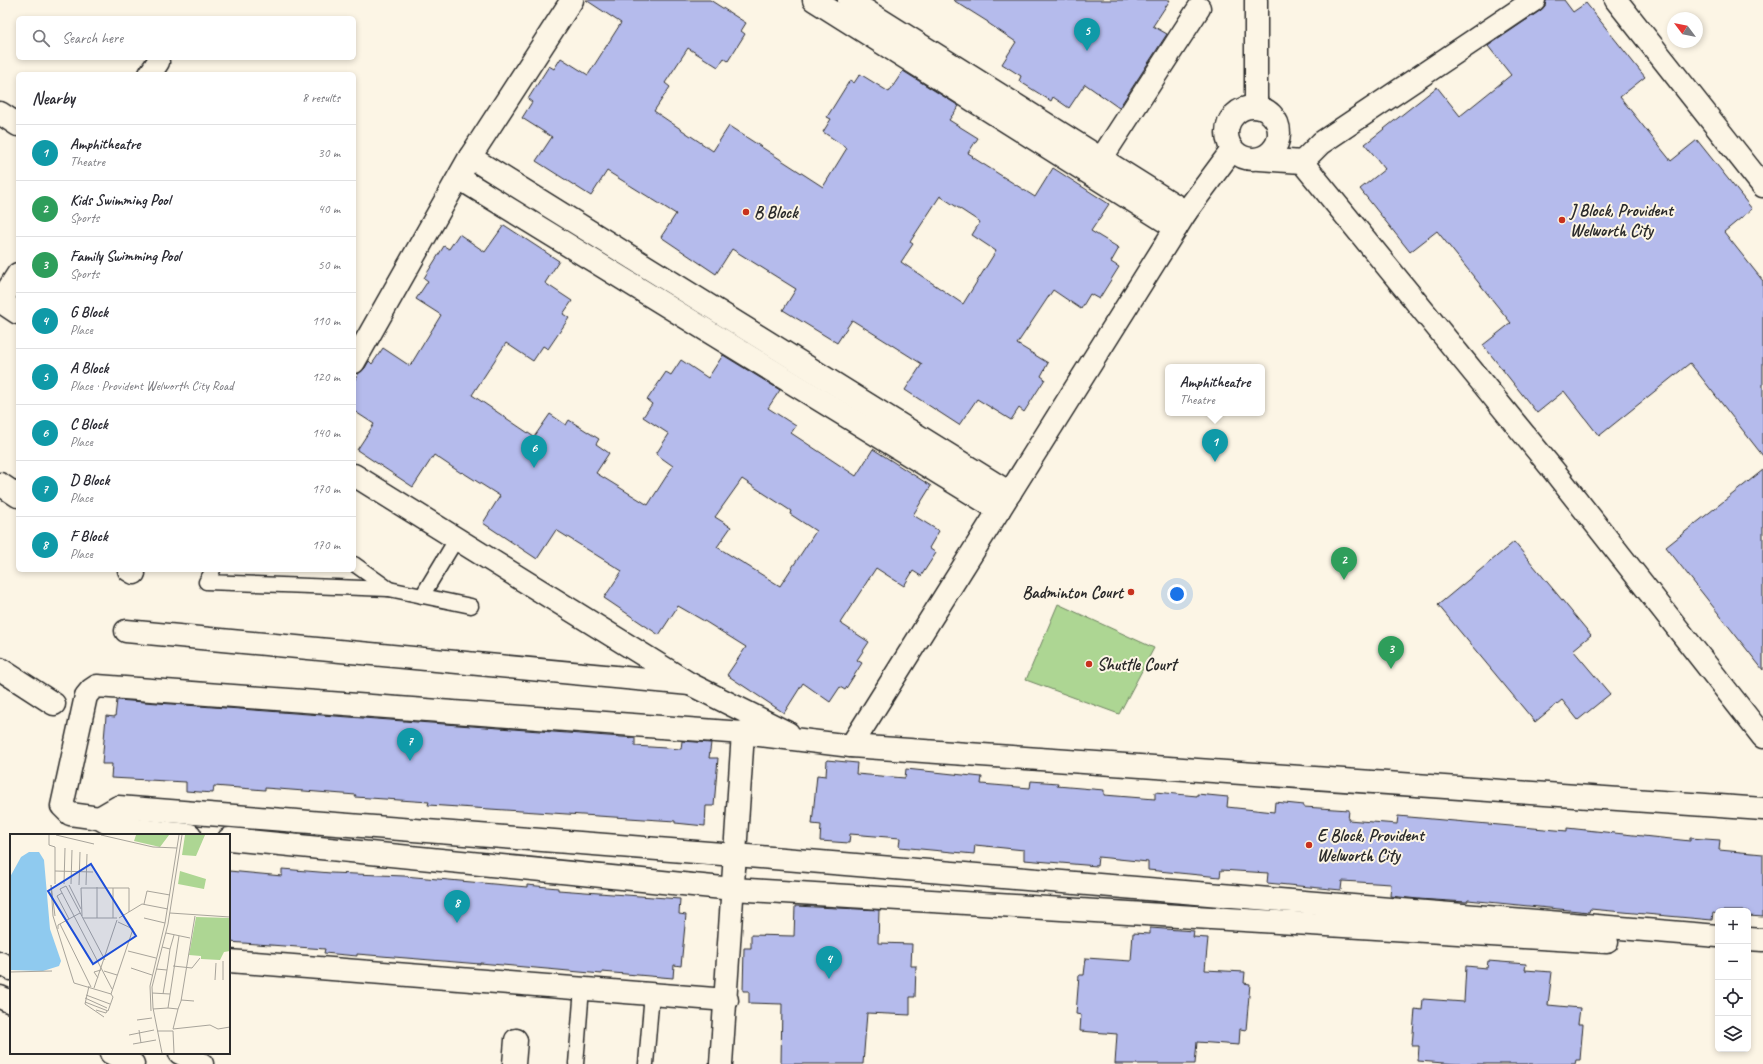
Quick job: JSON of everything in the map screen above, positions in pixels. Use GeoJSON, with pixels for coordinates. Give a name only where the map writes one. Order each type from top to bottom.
{"type":"FeatureCollection","features":[{"type":"Feature","properties":{"kind":"street"},"geometry":{"type":"LineString","coordinates":[[356,358],[470,157],[572,0]]}},
{"type":"Feature","properties":{"kind":"street"},"geometry":{"type":"LineString","coordinates":[[814,0],[1181,220]]}},
{"type":"Feature","properties":{"kind":"street"},"geometry":{"type":"LineString","coordinates":[[849,0],[1101,159],[1181,220]]}},
{"type":"Feature","properties":{"kind":"street"},"geometry":{"type":"LineString","coordinates":[[1256,0],[1256,107]]}},
{"type":"Feature","properties":{"kind":"street"},"geometry":{"type":"LineString","coordinates":[[1302,162],[1321,143],[1534,0]]}},
{"type":"Feature","properties":{"kind":"street"},"geometry":{"type":"LineString","coordinates":[[1616,0],[1763,186]]}},
{"type":"Feature","properties":{"kind":"street"},"geometry":{"type":"LineString","coordinates":[[1101,159],[1199,8]]}},
{"type":"Feature","properties":{"kind":"street"},"geometry":{"type":"LineString","coordinates":[[1260,159],[1270,155],[1277,146],[1280,136],[1279,126],[1274,117],[1266,110],[1256,107],[1246,108],[1237,112],[1230,120],[1227,130],[1227,141],[1232,150],[1240,157],[1250,160],[1260,159],[1302,162],[1554,471],[1763,737]]}},
{"type":"Feature","properties":{"kind":"street"},"geometry":{"type":"LineString","coordinates":[[0,113],[16,124]]}},
{"type":"Feature","properties":{"kind":"street"},"geometry":{"type":"LineString","coordinates":[[851,746],[1181,220],[1232,150]]}},
{"type":"Feature","properties":{"kind":"street"},"geometry":{"type":"LineString","coordinates":[[470,157],[1004,502]]}},
{"type":"Feature","properties":{"kind":"street"},"geometry":{"type":"LineString","coordinates":[[459,178],[1004,502]]}},
{"type":"Feature","properties":{"kind":"street"},"geometry":{"type":"LineString","coordinates":[[16,277],[0,301],[16,311]]}},
{"type":"Feature","properties":{"kind":"street"},"geometry":{"type":"LineString","coordinates":[[356,476],[690,684],[803,741]]}},
{"type":"Feature","properties":{"kind":"street"},"geometry":{"type":"LineString","coordinates":[[0,484],[16,495]]}},
{"type":"Feature","properties":{"kind":"street"},"geometry":{"type":"LineString","coordinates":[[126,631],[690,684]]}},
{"type":"Feature","properties":{"kind":"street"},"geometry":{"type":"LineString","coordinates":[[0,669],[54,704]]}},
{"type":"Feature","properties":{"kind":"street"},"geometry":{"type":"LineString","coordinates":[[178,834],[116,828],[99,818],[70,814],[62,806],[86,696],[97,686],[742,733],[851,746],[1763,809]]}},
{"type":"Feature","properties":{"kind":"street"},"geometry":{"type":"LineString","coordinates":[[722,1064],[734,889],[742,733]]}},
{"type":"Feature","properties":{"kind":"street"},"geometry":{"type":"LineString","coordinates":[[99,818],[118,807],[735,855],[1715,936]]}},
{"type":"Feature","properties":{"kind":"street"},"geometry":{"type":"LineString","coordinates":[[230,839],[734,889],[1715,948]]}},
{"type":"Feature","properties":{"kind":"street"},"geometry":{"type":"LineString","coordinates":[[1751,939],[1763,940]]}},
{"type":"Feature","properties":{"kind":"street"},"geometry":{"type":"LineString","coordinates":[[1751,950],[1763,951]]}},
{"type":"Feature","properties":{"kind":"street"},"geometry":{"type":"LineString","coordinates":[[230,962],[652,993],[727,1000]]}},
{"type":"Feature","properties":{"kind":"street"},"geometry":{"type":"LineString","coordinates":[[0,963],[10,968]]}},
{"type":"Feature","properties":{"kind":"street"},"geometry":{"type":"LineString","coordinates":[[0,997],[10,1002]]}},
{"type":"Feature","properties":{"kind":"street"},"geometry":{"type":"LineString","coordinates":[[514,1064],[516,1040]]}},
{"type":"Feature","properties":{"kind":"street"},"geometry":{"type":"LineString","coordinates":[[113,1054],[133,1064]]}},
{"type":"Feature","properties":{"kind":"street"},"geometry":{"type":"LineString","coordinates":[[182,1054],[202,1064]]}},
{"type":"Feature","properties":{"kind":"lane"},"geometry":{"type":"LineString","coordinates":[[422,596],[457,538]]}},
{"type":"Feature","properties":{"kind":"lane"},"geometry":{"type":"LineString","coordinates":[[356,565],[389,589]]}},
{"type":"Feature","properties":{"kind":"lane"},"geometry":{"type":"LineString","coordinates":[[212,572],[206,582],[389,589],[471,606]]}},
{"type":"Feature","properties":{"kind":"lane"},"geometry":{"type":"LineString","coordinates":[[576,1064],[582,988]]}},
{"type":"Feature","properties":{"kind":"lane"},"geometry":{"type":"LineString","coordinates":[[646,1064],[652,993]]}},
{"type":"Feature","properties":{"kind":"green space","name":"Shuttle Court"},"geometry":{"type":"Polygon","coordinates":[[[1058,604],[1154,648],[1119,714],[1026,680],[1058,604]]]}},
{"type":"Feature","properties":{"kind":"building","name":"B Block"},"geometry":{"type":"Polygon","coordinates":[[[586,0],[710,0],[746,23],[741,31],[745,34],[728,61],[724,58],[718,67],[688,48],[665,83],[670,87],[654,111],[713,151],[729,126],[823,187],[847,148],[823,132],[831,119],[827,117],[850,80],[854,83],[860,74],[889,92],[903,71],[959,106],[949,120],[978,138],[968,153],[973,156],[972,157],[1035,197],[1053,168],[1109,204],[1091,231],[1119,248],[1111,262],[1119,267],[1099,299],[1090,294],[1081,309],[1053,290],[1017,344],[1048,363],[1041,376],[1045,379],[1024,412],[1019,408],[1011,420],[977,399],[959,425],[905,390],[922,364],[852,320],[837,343],[783,310],[796,289],[732,249],[716,274],[661,237],[676,214],[607,171],[591,196],[536,161],[552,137],[522,118],[532,102],[528,99],[549,66],[554,69],[561,58],[588,75],[621,23],[586,0]],[[940,196],[910,242],[913,244],[901,262],[963,304],[996,251],[972,235],[980,222],[940,196]]]}},
{"type":"Feature","properties":{"kind":"building"},"geometry":{"type":"Polygon","coordinates":[[[953,0],[1170,0],[1153,26],[1167,34],[1119,108],[1085,84],[1069,108],[1053,97],[1051,101],[1019,81],[1021,76],[1002,64],[1016,42],[953,0]]]}},
{"type":"Feature","properties":{"kind":"building","name":"J Block, Provident Welworth City"},"geometry":{"type":"Polygon","coordinates":[[[1546,0],[1564,0],[1573,12],[1586,3],[1645,77],[1620,97],[1671,161],[1697,140],[1752,209],[1724,232],[1763,281],[1763,456],[1690,363],[1599,436],[1564,391],[1537,413],[1483,345],[1511,323],[1437,231],[1410,252],[1360,189],[1385,169],[1365,144],[1437,87],[1460,116],[1511,75],[1488,46],[1541,10],[1545,6],[1546,0]]]}},
{"type":"Feature","properties":{"kind":"building"},"geometry":{"type":"Polygon","coordinates":[[[504,225],[559,261],[545,283],[572,301],[563,314],[569,318],[548,349],[543,346],[533,361],[506,343],[472,395],[534,437],[550,414],[566,425],[569,420],[599,439],[596,444],[609,453],[596,473],[648,505],[673,466],[656,454],[669,434],[643,417],[652,404],[647,400],[666,372],[671,375],[681,360],[708,378],[723,355],[780,390],[768,408],[796,426],[791,433],[856,476],[873,449],[931,486],[913,515],[939,531],[929,548],[936,553],[921,576],[913,571],[904,586],[876,568],[840,623],[869,642],[857,660],[862,663],[845,690],[840,687],[830,702],[803,683],[784,713],[727,675],[746,647],[706,622],[678,606],[659,635],[604,598],[622,571],[556,530],[537,559],[483,523],[500,496],[462,472],[461,473],[434,455],[413,487],[357,450],[374,424],[356,412],[356,378],[369,361],[372,364],[383,348],[410,366],[441,315],[416,299],[428,281],[424,278],[444,246],[449,249],[459,234],[485,252],[504,225]],[[742,479],[715,517],[731,527],[717,547],[780,586],[816,531],[790,514],[791,511],[742,479]]]}},
{"type":"Feature","properties":{"kind":"building"},"geometry":{"type":"Polygon","coordinates":[[[1763,470],[1763,670],[1666,547],[1763,470]]]}},
{"type":"Feature","properties":{"kind":"building"},"geometry":{"type":"Polygon","coordinates":[[[1514,542],[1591,635],[1573,650],[1610,694],[1578,720],[1562,700],[1535,722],[1438,605],[1514,542]]]}},
{"type":"Feature","properties":{"kind":"building"},"geometry":{"type":"Polygon","coordinates":[[[117,700],[635,738],[635,746],[681,749],[682,741],[711,743],[709,758],[718,758],[714,806],[706,806],[705,826],[675,823],[675,821],[428,805],[429,802],[355,797],[356,795],[265,788],[265,790],[214,786],[213,793],[186,791],[186,782],[111,778],[112,764],[102,764],[106,716],[115,717],[117,700]]]}},
{"type":"Feature","properties":{"kind":"building","name":"E Block, Provident Welworth City"},"geometry":{"type":"Polygon","coordinates":[[[827,760],[857,763],[856,774],[905,778],[906,769],[982,777],[981,784],[1030,788],[1031,781],[1058,783],[1057,786],[1104,790],[1104,795],[1155,799],[1155,792],[1197,796],[1197,794],[1228,797],[1227,807],[1274,812],[1275,802],[1304,805],[1304,807],[1349,810],[1348,820],[1397,824],[1398,816],[1567,831],[1567,828],[1690,841],[1690,838],[1720,840],[1719,850],[1763,854],[1763,917],[1751,916],[1751,908],[1715,908],[1715,913],[1713,913],[1712,920],[1590,909],[1589,912],[1468,900],[1467,902],[1418,899],[1390,896],[1391,884],[1342,881],[1341,890],[1267,883],[1268,873],[1221,870],[1220,877],[1148,870],[1148,862],[1098,857],[1097,866],[1024,860],[1024,850],[975,845],[974,854],[899,847],[900,838],[850,834],[849,843],[820,841],[821,825],[812,824],[817,775],[826,776],[827,760]]]}},
{"type":"Feature","properties":{"kind":"building"},"geometry":{"type":"Polygon","coordinates":[[[282,869],[404,876],[527,887],[527,885],[558,888],[558,890],[680,899],[679,914],[686,915],[681,966],[674,965],[673,978],[602,972],[602,974],[357,954],[357,956],[324,953],[325,949],[230,942],[230,871],[282,876],[282,869]]]}},
{"type":"Feature","properties":{"kind":"building"},"geometry":{"type":"Polygon","coordinates":[[[795,906],[879,910],[878,943],[912,944],[911,966],[916,966],[915,997],[910,997],[910,1015],[867,1013],[863,1064],[781,1064],[782,1004],[749,1003],[749,991],[743,991],[744,948],[751,948],[751,935],[794,936],[795,906]]]}},
{"type":"Feature","properties":{"kind":"building"},"geometry":{"type":"Polygon","coordinates":[[[1150,928],[1194,931],[1193,937],[1208,938],[1205,970],[1245,972],[1244,983],[1250,984],[1246,1030],[1240,1029],[1239,1045],[1197,1042],[1195,1064],[1115,1064],[1117,1034],[1080,1031],[1081,1015],[1076,1014],[1079,975],[1084,975],[1086,958],[1131,961],[1133,933],[1150,934],[1150,928]]]}},
{"type":"Feature","properties":{"kind":"building"},"geometry":{"type":"Polygon","coordinates":[[[1488,961],[1526,964],[1525,970],[1552,972],[1548,1005],[1580,1008],[1578,1024],[1583,1024],[1580,1060],[1576,1060],[1575,1064],[1457,1064],[1418,1061],[1419,1046],[1412,1046],[1415,1009],[1422,1010],[1423,999],[1464,1002],[1466,966],[1487,968],[1488,961]]]}},
{"type":"Feature","properties":{"kind":"place","name":"A Block"},"geometry":{"type":"Point","coordinates":[1087,51]}},
{"type":"Feature","properties":{"kind":"place","name":"B Block"},"geometry":{"type":"Point","coordinates":[746,212]}},
{"type":"Feature","properties":{"kind":"place","name":"J Block, Provident Welworth City"},"geometry":{"type":"Point","coordinates":[1562,220]}},
{"type":"Feature","properties":{"kind":"place","name":"Amphitheatre"},"geometry":{"type":"Point","coordinates":[1215,462]}},
{"type":"Feature","properties":{"kind":"place","name":"C Block"},"geometry":{"type":"Point","coordinates":[534,468]}},
{"type":"Feature","properties":{"kind":"place","name":"Kids Swimming Pool"},"geometry":{"type":"Point","coordinates":[1344,580]}},
{"type":"Feature","properties":{"kind":"place","name":"Badminton Court"},"geometry":{"type":"Point","coordinates":[1131,592]}},
{"type":"Feature","properties":{"kind":"place","name":"Shuttle Court"},"geometry":{"type":"Point","coordinates":[1089,664]}},
{"type":"Feature","properties":{"kind":"place","name":"Family Swimming Pool"},"geometry":{"type":"Point","coordinates":[1391,669]}},
{"type":"Feature","properties":{"kind":"place","name":"D Block"},"geometry":{"type":"Point","coordinates":[410,761]}},
{"type":"Feature","properties":{"kind":"place","name":"E Block, Provident Welworth City"},"geometry":{"type":"Point","coordinates":[1309,845]}},
{"type":"Feature","properties":{"kind":"place","name":"F Block"},"geometry":{"type":"Point","coordinates":[457,923]}},
{"type":"Feature","properties":{"kind":"place","name":"G Block"},"geometry":{"type":"Point","coordinates":[829,979]}}]}
